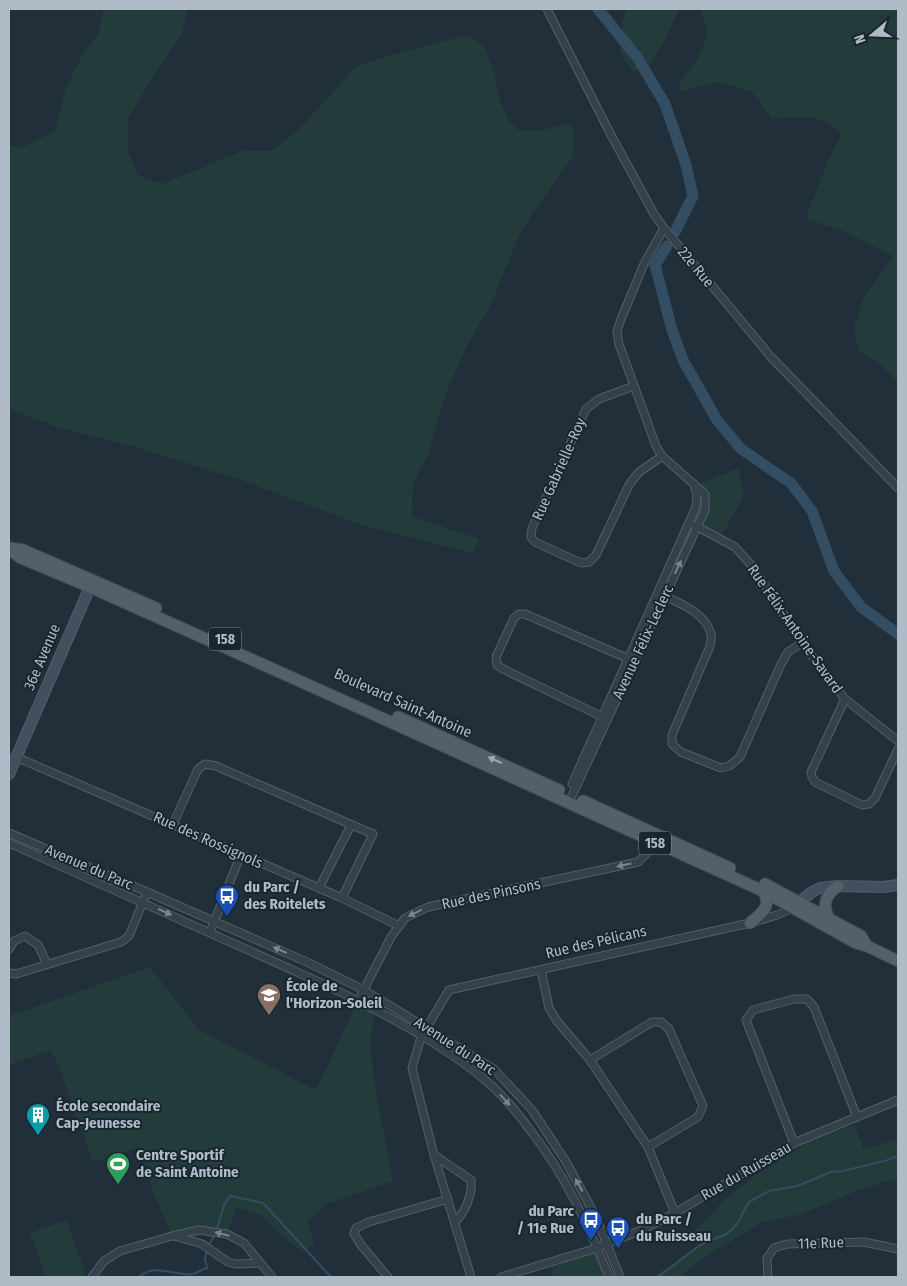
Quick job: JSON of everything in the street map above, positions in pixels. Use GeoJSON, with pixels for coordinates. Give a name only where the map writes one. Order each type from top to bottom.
{"type":"FeatureCollection","features":[{"type":"Feature","properties":{"kind":"main road","name":"Boulevard Saint-Antoine"},"geometry":{"type":"LineString","coordinates":[[9,548],[23,550],[91,583],[568,798],[763,891]]}},
{"type":"Feature","properties":{"kind":"main road","name":"Boulevard Saint-Antoine"},"geometry":{"type":"LineString","coordinates":[[653,838],[782,892],[796,905]]}},
{"type":"Feature","properties":{"kind":"main road"},"geometry":{"type":"LineString","coordinates":[[829,919],[825,910],[826,900],[829,892],[838,886]]}},
{"type":"Feature","properties":{"kind":"main road","name":"158"},"geometry":{"type":"LineString","coordinates":[[763,891],[829,919],[861,936],[868,946]]}},
{"type":"Feature","properties":{"kind":"main road"},"geometry":{"type":"LineString","coordinates":[[750,923],[763,913],[767,905],[767,898],[763,891]]}},
{"type":"Feature","properties":{"kind":"main road","name":"158"},"geometry":{"type":"LineString","coordinates":[[796,905],[856,943],[868,946],[898,962]]}},
{"type":"Feature","properties":{"kind":"street","name":"22e Rue"},"geometry":{"type":"LineString","coordinates":[[547,9],[654,214],[664,228],[771,357],[898,488]]}},
{"type":"Feature","properties":{"kind":"street","name":"Avenue Félix-Leclerc"},"geometry":{"type":"LineString","coordinates":[[568,798],[661,594],[705,510],[705,494],[662,456],[656,446],[619,344],[617,332],[620,319],[644,264],[664,228]]}},
{"type":"Feature","properties":{"kind":"street","name":"Rue Gabrielle-Roy"},"geometry":{"type":"LineString","coordinates":[[634,386],[599,399],[586,409],[532,528],[531,536],[535,542],[581,563],[589,562],[596,555],[629,485],[638,473],[662,456]]}},
{"type":"Feature","properties":{"kind":"street","name":"Avenue Félix-Leclerc"},"geometry":{"type":"LineString","coordinates":[[661,594],[696,507],[697,496],[694,483]]}},
{"type":"Feature","properties":{"kind":"street","name":"Rue Félix-Antoine-Savard"},"geometry":{"type":"LineString","coordinates":[[689,522],[734,547],[753,567],[802,643],[845,699],[898,741]]}},
{"type":"Feature","properties":{"kind":"street","name":"36e Avenue"},"geometry":{"type":"LineString","coordinates":[[9,774],[91,583]]}},
{"type":"Feature","properties":{"kind":"street"},"geometry":{"type":"LineString","coordinates":[[661,594],[692,610],[703,620],[711,634],[710,646],[672,735],[672,744],[681,752],[721,768],[729,766],[740,757],[781,664],[788,652],[802,643]]}},
{"type":"Feature","properties":{"kind":"street"},"geometry":{"type":"LineString","coordinates":[[604,717],[503,670],[497,665],[496,657],[514,618],[519,614],[525,614],[631,659]]}},
{"type":"Feature","properties":{"kind":"street"},"geometry":{"type":"LineString","coordinates":[[845,699],[811,772],[815,782],[862,805],[869,804],[875,798],[898,749]]}},
{"type":"Feature","properties":{"kind":"street","name":"Rue des Rossignols"},"geometry":{"type":"LineString","coordinates":[[16,756],[342,898],[399,926]]}},
{"type":"Feature","properties":{"kind":"street"},"geometry":{"type":"LineString","coordinates":[[173,824],[198,769],[205,764],[216,766],[373,834],[342,898]]}},
{"type":"Feature","properties":{"kind":"street"},"geometry":{"type":"LineString","coordinates":[[319,888],[351,825]]}},
{"type":"Feature","properties":{"kind":"street","name":"Avenue du Parc"},"geometry":{"type":"LineString","coordinates":[[9,833],[307,962],[364,990],[494,1069],[532,1110],[553,1139],[596,1217],[620,1277]]}},
{"type":"Feature","properties":{"kind":"street","name":"Rue des Pinsons"},"geometry":{"type":"LineString","coordinates":[[358,1001],[391,937],[405,918],[428,907],[638,862],[646,854],[653,838]]}},
{"type":"Feature","properties":{"kind":"street","name":"Avenue du Parc"},"geometry":{"type":"LineString","coordinates":[[9,843],[210,932],[358,1001],[421,1037],[485,1080],[521,1117],[556,1165],[582,1213],[609,1277]]}},
{"type":"Feature","properties":{"kind":"street"},"geometry":{"type":"LineString","coordinates":[[210,932],[241,854]]}},
{"type":"Feature","properties":{"kind":"street"},"geometry":{"type":"LineString","coordinates":[[796,905],[820,888],[898,885]]}},
{"type":"Feature","properties":{"kind":"street"},"geometry":{"type":"LineString","coordinates":[[9,973],[16,974],[121,942],[129,936],[148,892]]}},
{"type":"Feature","properties":{"kind":"street","name":"Rue des Pélicans"},"geometry":{"type":"LineString","coordinates":[[471,1277],[434,1156],[412,1068],[421,1037],[449,990],[750,923],[777,915],[796,905]]}},
{"type":"Feature","properties":{"kind":"street"},"geometry":{"type":"LineString","coordinates":[[9,949],[14,942],[25,936],[38,945],[47,964]]}},
{"type":"Feature","properties":{"kind":"street"},"geometry":{"type":"LineString","coordinates":[[300,973],[307,962]]}},
{"type":"Feature","properties":{"kind":"street"},"geometry":{"type":"LineString","coordinates":[[541,970],[549,1008],[556,1021],[590,1060],[648,1147],[675,1213]]}},
{"type":"Feature","properties":{"kind":"street"},"geometry":{"type":"LineString","coordinates":[[794,1143],[746,1020],[753,1010],[794,999],[807,999],[814,1007],[857,1117]]}},
{"type":"Feature","properties":{"kind":"street"},"geometry":{"type":"LineString","coordinates":[[590,1060],[652,1022],[661,1022],[669,1029],[703,1106],[698,1117],[648,1147]]}},
{"type":"Feature","properties":{"kind":"street","name":"Rue du Ruisseau"},"geometry":{"type":"LineString","coordinates":[[597,1248],[644,1229],[675,1213],[794,1143],[898,1100]]}},
{"type":"Feature","properties":{"kind":"street"},"geometry":{"type":"LineString","coordinates":[[434,1156],[471,1180],[472,1188],[462,1215],[455,1222]]}},
{"type":"Feature","properties":{"kind":"street"},"geometry":{"type":"LineString","coordinates":[[388,1277],[361,1245],[354,1234],[356,1228],[369,1222],[448,1199]]}},
{"type":"Feature","properties":{"kind":"street"},"geometry":{"type":"LineString","coordinates":[[92,1277],[104,1261],[120,1252],[199,1230],[226,1234],[244,1242],[272,1277]]}},
{"type":"Feature","properties":{"kind":"street"},"geometry":{"type":"LineString","coordinates":[[172,1236],[202,1244],[228,1262],[236,1264],[260,1263]]}},
{"type":"Feature","properties":{"kind":"street","name":"11e Rue"},"geometry":{"type":"LineString","coordinates":[[768,1277],[767,1258],[774,1248],[787,1244],[864,1242],[898,1249]]}},
{"type":"Feature","properties":{"kind":"street"},"geometry":{"type":"LineString","coordinates":[[501,1277],[597,1248]]}},
{"type":"Feature","properties":{"kind":"green space"},"geometry":{"type":"Polygon","coordinates":[[[104,9],[188,9],[181,35],[152,78],[128,119],[128,151],[138,175],[162,184],[242,151],[272,151],[299,129],[356,67],[384,57],[467,35],[484,46],[494,71],[500,101],[509,122],[520,131],[543,130],[568,123],[572,125],[574,140],[572,158],[532,214],[518,239],[490,306],[469,342],[451,381],[429,453],[413,483],[412,516],[479,539],[472,553],[362,525],[244,481],[135,447],[59,428],[9,409],[9,145],[21,148],[55,131],[65,91],[81,57],[98,34],[104,9]]]}},
{"type":"Feature","properties":{"kind":"green space"},"geometry":{"type":"Polygon","coordinates":[[[627,9],[679,9],[668,34],[650,65],[633,72],[620,51],[622,20],[627,9]]]}},
{"type":"Feature","properties":{"kind":"green space"},"geometry":{"type":"Polygon","coordinates":[[[700,9],[898,9],[898,383],[882,366],[858,350],[854,328],[863,299],[893,256],[843,231],[807,219],[807,214],[831,154],[841,134],[834,127],[818,119],[772,119],[752,92],[717,82],[680,92],[680,83],[698,58],[708,35],[700,9]]]}},
{"type":"Feature","properties":{"kind":"green space"},"geometry":{"type":"Polygon","coordinates":[[[738,468],[744,495],[720,539],[697,527],[704,506],[702,483],[738,468]]]}},
{"type":"Feature","properties":{"kind":"green space"},"geometry":{"type":"Polygon","coordinates":[[[150,967],[199,1030],[316,1090],[358,1001],[374,1010],[370,1049],[393,1181],[327,1204],[308,1221],[314,1244],[304,1253],[261,1215],[236,1207],[227,1234],[199,1230],[172,1236],[153,1192],[139,1147],[93,1162],[59,1067],[51,1050],[9,1065],[9,1016],[150,967]]]}},
{"type":"Feature","properties":{"kind":"green space"},"geometry":{"type":"Polygon","coordinates":[[[854,1125],[864,1149],[898,1139],[898,1179],[849,1194],[802,1214],[763,1222],[706,1256],[678,1277],[652,1277],[703,1244],[696,1230],[723,1201],[756,1175],[811,1140],[854,1125]]]}},
{"type":"Feature","properties":{"kind":"green space"},"geometry":{"type":"Polygon","coordinates":[[[66,1220],[87,1277],[43,1277],[45,1276],[30,1233],[66,1220]]]}},
{"type":"Feature","properties":{"kind":"green space"},"geometry":{"type":"Polygon","coordinates":[[[597,1248],[609,1277],[554,1277],[549,1263],[597,1248]]]}},
{"type":"Feature","properties":{"kind":"waterway"},"geometry":{"type":"LineString","coordinates":[[598,9],[637,57],[665,104],[686,165],[693,196],[675,232]]}},
{"type":"Feature","properties":{"kind":"waterway"},"geometry":{"type":"LineString","coordinates":[[667,246],[655,265],[672,330],[683,360],[717,420],[741,449],[791,483],[812,511],[834,571],[861,607],[898,634]]}},
{"type":"Feature","properties":{"kind":"waterway"},"geometry":{"type":"LineString","coordinates":[[658,1277],[700,1245],[727,1234],[737,1224],[749,1202],[769,1191],[797,1186],[831,1172],[843,1171],[898,1156]]}},
{"type":"Feature","properties":{"kind":"waterway"},"geometry":{"type":"LineString","coordinates":[[217,1229],[224,1205],[230,1196],[263,1203],[331,1277]]}},
{"type":"Feature","properties":{"kind":"waterway"},"geometry":{"type":"LineString","coordinates":[[209,1245],[214,1236]]}},
{"type":"Feature","properties":{"kind":"waterway"},"geometry":{"type":"LineString","coordinates":[[139,1277],[145,1273],[159,1270],[186,1274],[195,1273],[207,1268],[205,1259],[207,1250]]}},
{"type":"Feature","properties":{"kind":"place","name":"du Parc / des Roitelets"},"geometry":{"type":"Point","coordinates":[227,917]}},
{"type":"Feature","properties":{"kind":"place","name":"École de l'Horizon-Soleil"},"geometry":{"type":"Point","coordinates":[269,1016]}},
{"type":"Feature","properties":{"kind":"place","name":"École secondaire Cap-Jeunesse"},"geometry":{"type":"Point","coordinates":[38,1136]}},
{"type":"Feature","properties":{"kind":"place","name":"Centre Sportif de Saint Antoine"},"geometry":{"type":"Point","coordinates":[118,1185]}},
{"type":"Feature","properties":{"kind":"place","name":"du Parc / 11e Rue"},"geometry":{"type":"Point","coordinates":[591,1241]}},
{"type":"Feature","properties":{"kind":"place","name":"du Parc / du Ruisseau"},"geometry":{"type":"Point","coordinates":[618,1249]}}]}
